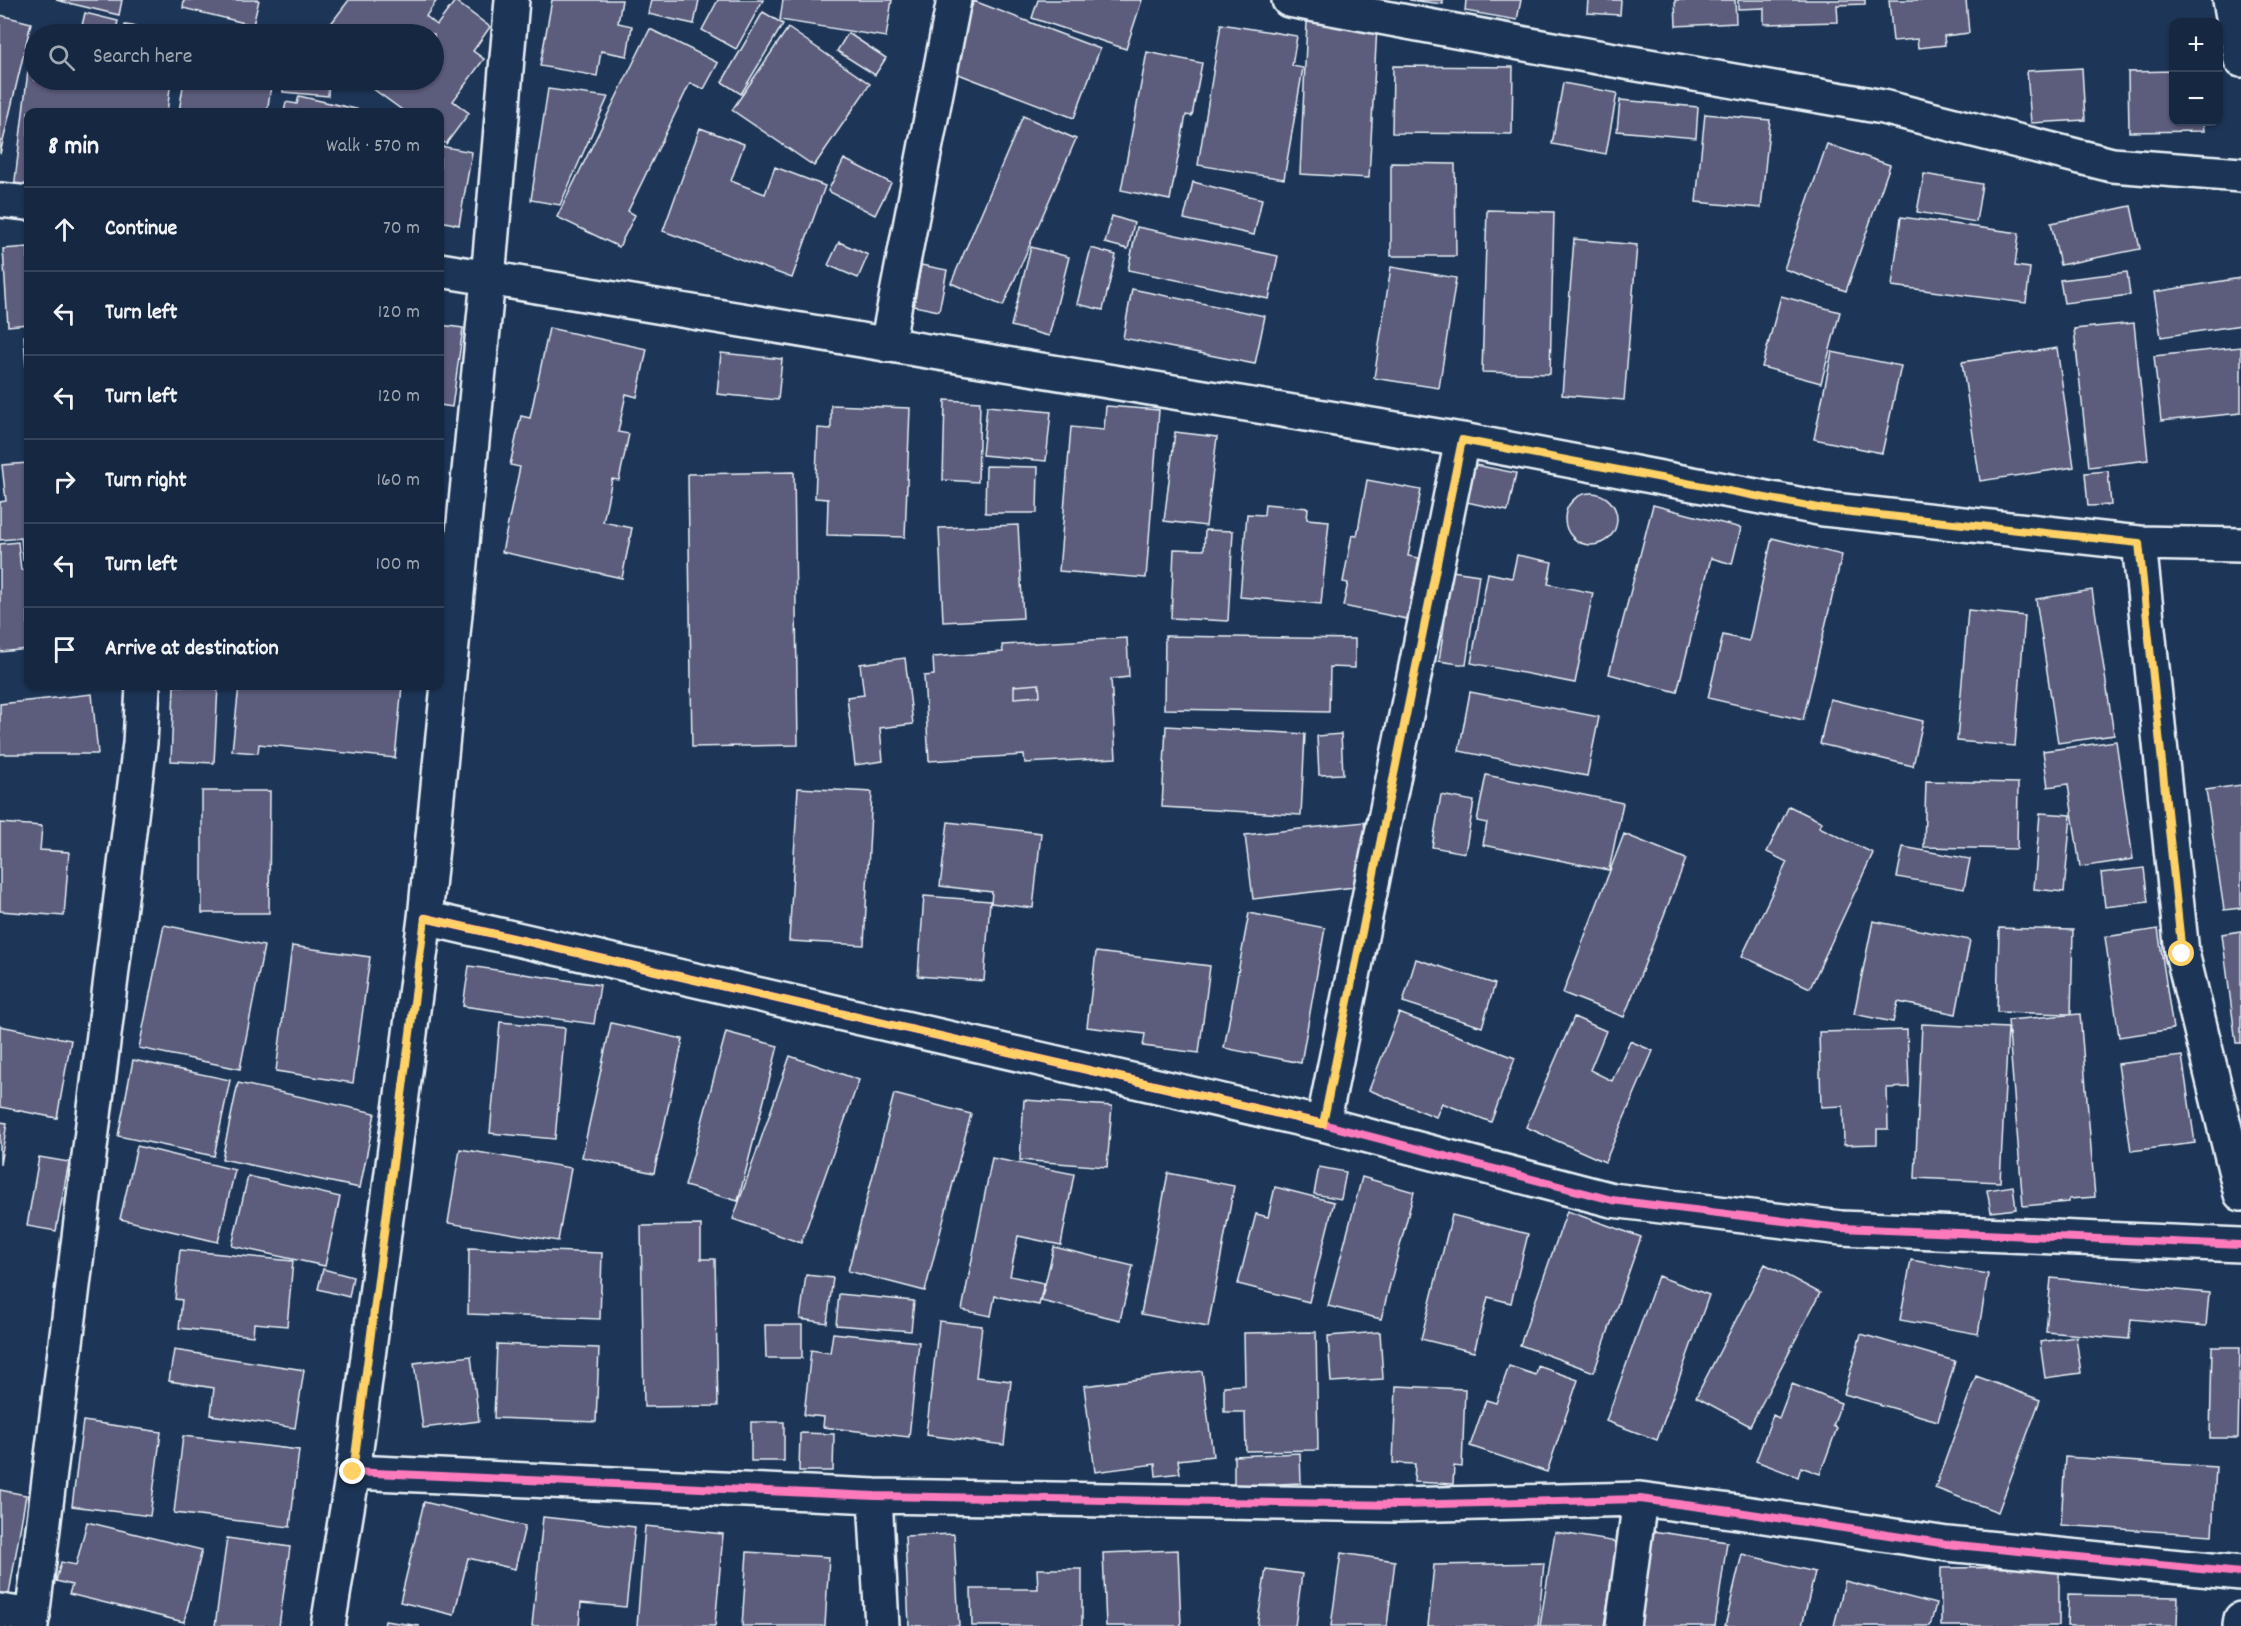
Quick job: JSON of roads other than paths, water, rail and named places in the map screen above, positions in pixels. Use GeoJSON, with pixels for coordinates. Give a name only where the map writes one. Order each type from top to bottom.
{"type":"FeatureCollection","features":[{"type":"Feature","properties":{"kind":"street"},"geometry":{"type":"LineString","coordinates":[[328,1626],[353,1472],[425,918],[488,279],[512,0]]}},
{"type":"Feature","properties":{"kind":"street"},"geometry":{"type":"LineString","coordinates":[[887,345],[954,0]]}},
{"type":"Feature","properties":{"kind":"street"},"geometry":{"type":"LineString","coordinates":[[1289,0],[1882,107],[2112,165],[2241,175]]}},
{"type":"Feature","properties":{"kind":"street"},"geometry":{"type":"LineString","coordinates":[[2230,0],[2241,60]]}},
{"type":"Feature","properties":{"kind":"street"},"geometry":{"type":"LineString","coordinates":[[0,200],[24,203]]}},
{"type":"Feature","properties":{"kind":"street"},"geometry":{"type":"LineString","coordinates":[[444,271],[1462,440],[1824,509],[2139,543],[2241,545]]}},
{"type":"Feature","properties":{"kind":"street"},"geometry":{"type":"LineString","coordinates":[[1323,1124],[1462,440]]}},
{"type":"Feature","properties":{"kind":"street"},"geometry":{"type":"LineString","coordinates":[[2139,543],[2182,954],[2241,1194]]}},
{"type":"Feature","properties":{"kind":"street"},"geometry":{"type":"LineString","coordinates":[[0,1611],[32,1621],[140,743],[143,690]]}},
{"type":"Feature","properties":{"kind":"street"},"geometry":{"type":"LineString","coordinates":[[425,918],[1323,1124],[1612,1200],[1840,1228],[2241,1245]]}},
{"type":"Feature","properties":{"kind":"street"},"geometry":{"type":"LineString","coordinates":[[353,1472],[875,1496],[1398,1504],[1640,1499],[1947,1544],[2241,1573]]}},
{"type":"Feature","properties":{"kind":"street"},"geometry":{"type":"LineString","coordinates":[[875,1496],[882,1626]]}},
{"type":"Feature","properties":{"kind":"street"},"geometry":{"type":"LineString","coordinates":[[1623,1626],[1640,1499]]}},
{"type":"Feature","properties":{"kind":"street"},"geometry":{"type":"LineString","coordinates":[[2240,1626],[2241,1619]]}}]}
